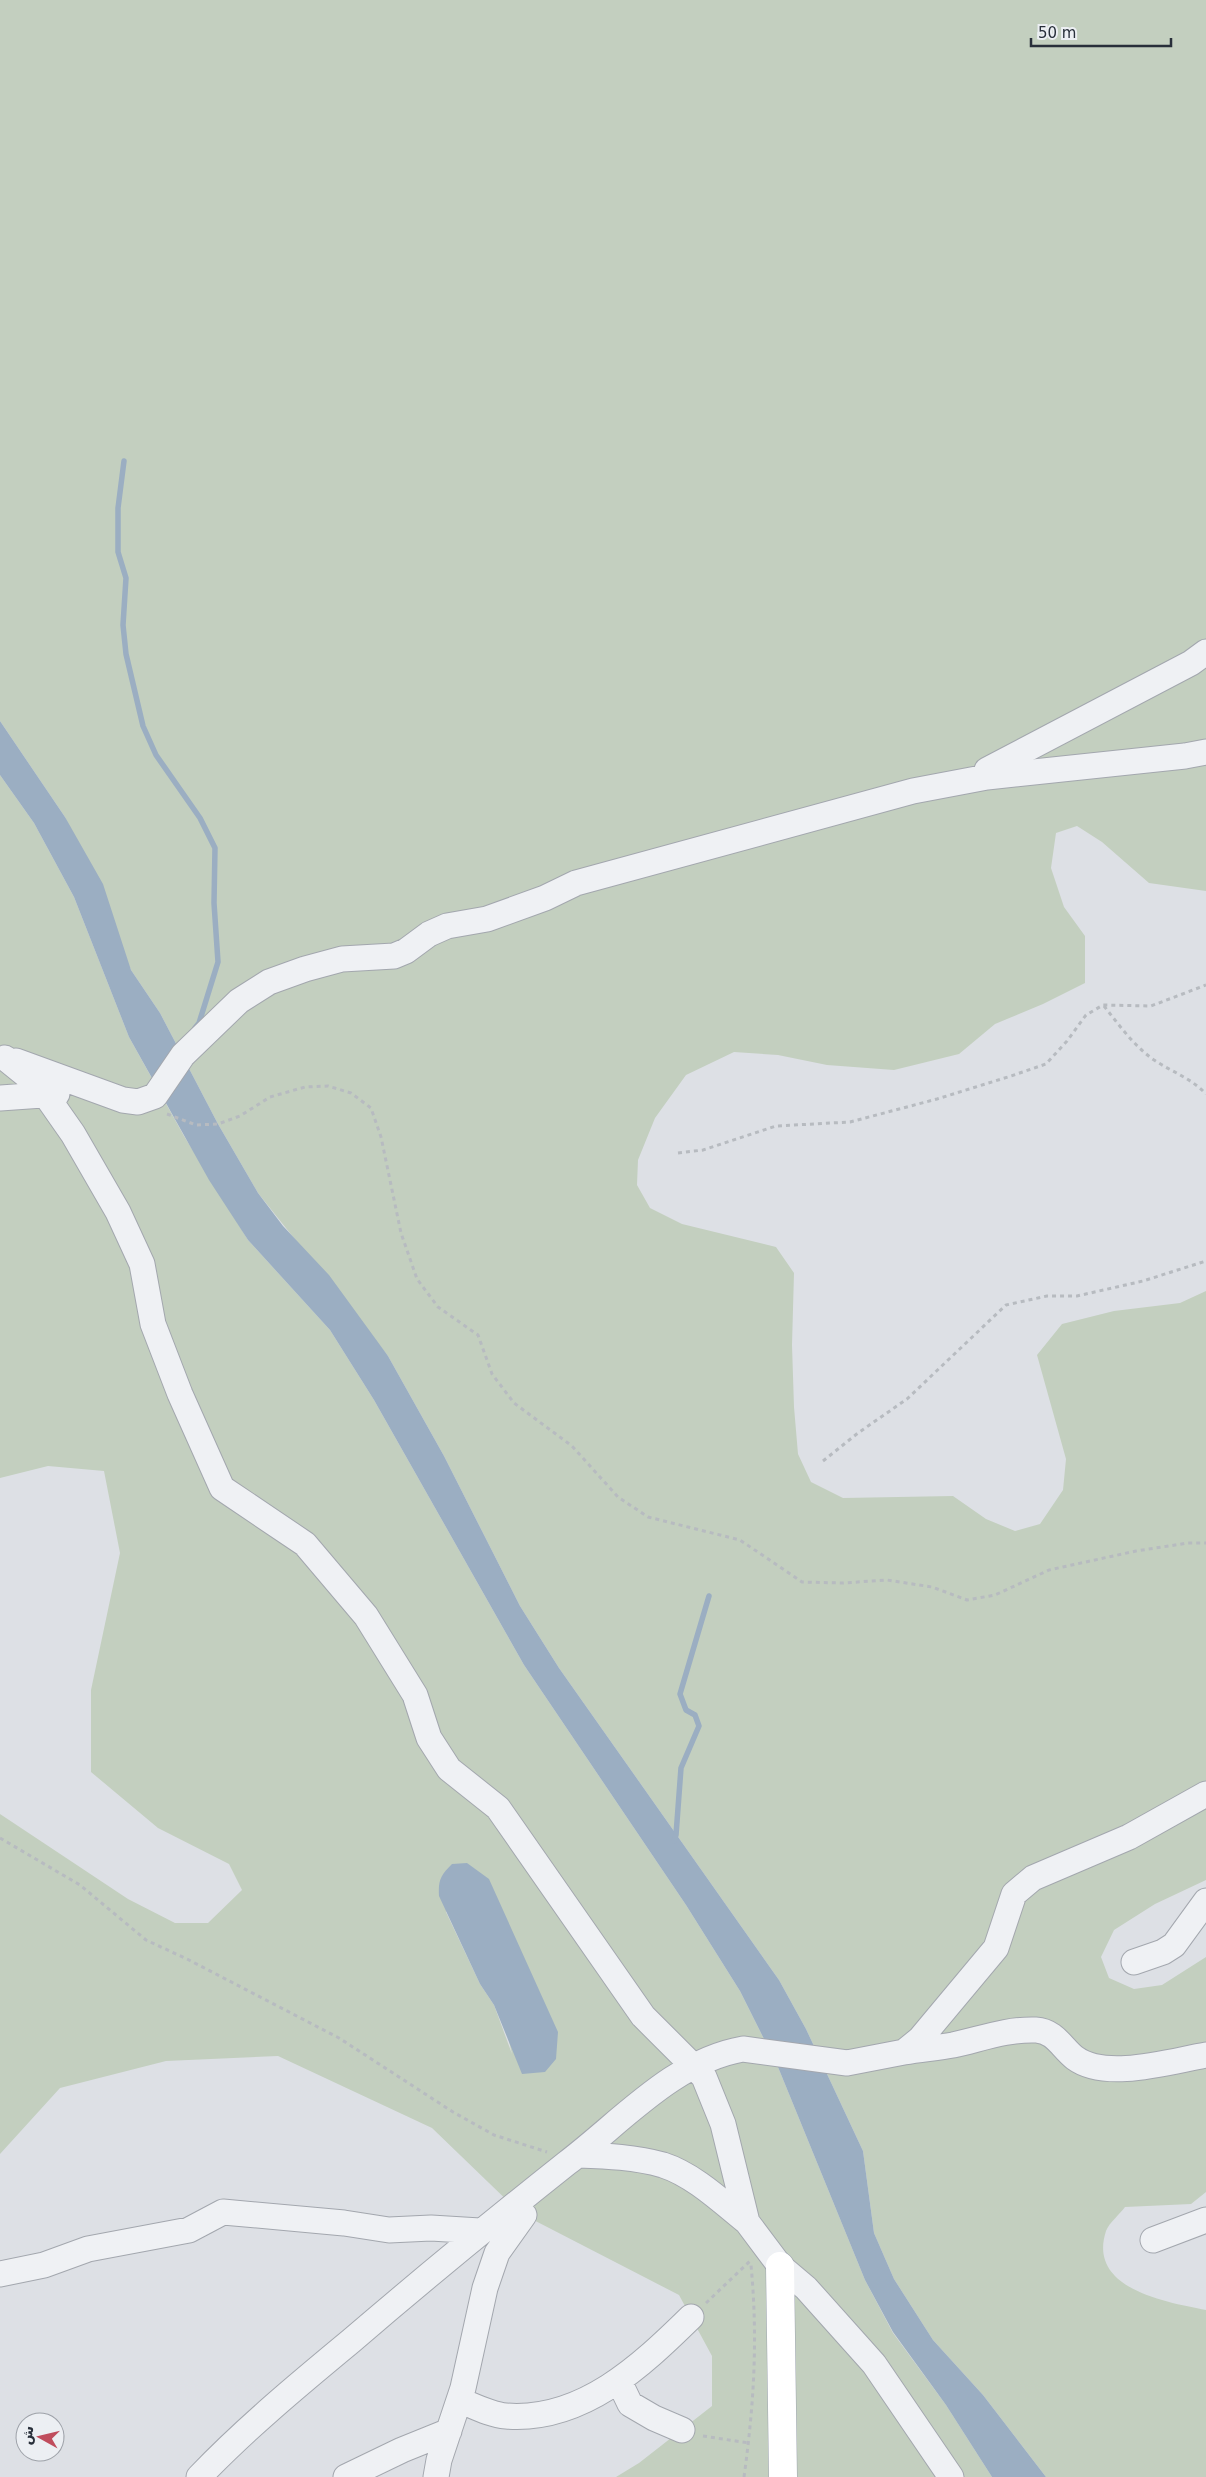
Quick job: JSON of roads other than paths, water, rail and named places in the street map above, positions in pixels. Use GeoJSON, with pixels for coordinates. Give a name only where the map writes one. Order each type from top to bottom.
{"type":"FeatureCollection","features":[{"type":"Feature","properties":{"kind":"main road"},"geometry":{"type":"LineString","coordinates":[[780,2266],[783,2477]]}},
{"type":"Feature","properties":{"kind":"street"},"geometry":{"type":"LineString","coordinates":[[964,781],[1065,731],[1191,663],[1206,652]]}},
{"type":"Feature","properties":{"kind":"street"},"geometry":{"type":"LineString","coordinates":[[2,1056],[104,1094],[138,1102],[155,1096],[183,1055],[239,1001],[269,982],[304,969],[342,959],[394,956],[406,952],[429,934],[447,926],[487,920],[545,898],[576,883],[839,810],[964,781],[1206,752]]}},
{"type":"Feature","properties":{"kind":"street"},"geometry":{"type":"LineString","coordinates":[[2,1056],[45,1094],[72,1134],[122,1221],[142,1264],[153,1324],[180,1394],[222,1488],[305,1544],[366,1616],[415,1695],[429,1738],[449,1770],[498,1808],[643,2016],[704,2077],[722,2124],[747,2222]]}},
{"type":"Feature","properties":{"kind":"street"},"geometry":{"type":"LineString","coordinates":[[0,1098],[45,1094],[104,1094]]}},
{"type":"Feature","properties":{"kind":"street"},"geometry":{"type":"LineString","coordinates":[[904,2052],[920,2040],[996,1948],[1014,1894],[1032,1878],[1129,1837],[1206,1794]]}},
{"type":"Feature","properties":{"kind":"street"},"geometry":{"type":"LineString","coordinates":[[1134,1962],[1163,1952],[1174,1945],[1206,1901]]}},
{"type":"Feature","properties":{"kind":"street"},"geometry":{"type":"LineString","coordinates":[[199,2477],[272,2408],[480,2231],[578,2155],[651,2095],[694,2068],[727,2052],[743,2049],[847,2063],[954,2044],[1000,2032],[1038,2030],[1056,2038],[1076,2059],[1105,2069],[1145,2066],[1206,2055]]}},
{"type":"Feature","properties":{"kind":"street"},"geometry":{"type":"LineString","coordinates":[[578,2155],[622,2156],[664,2166],[692,2180],[747,2222],[780,2266],[806,2288],[874,2364],[951,2477]]}},
{"type":"Feature","properties":{"kind":"street"},"geometry":{"type":"LineString","coordinates":[[0,2274],[44,2265],[88,2249],[189,2230],[223,2212],[344,2223],[389,2230],[430,2228],[480,2231]]}},
{"type":"Feature","properties":{"kind":"street"},"geometry":{"type":"LineString","coordinates":[[436,2477],[460,2400],[485,2288],[494,2261],[497,2253],[524,2215]]}},
{"type":"Feature","properties":{"kind":"street"},"geometry":{"type":"LineString","coordinates":[[1153,2240],[1206,2220]]}},
{"type":"Feature","properties":{"kind":"street"},"geometry":{"type":"LineString","coordinates":[[460,2400],[504,2416],[557,2413],[619,2381],[655,2352],[691,2317]]}},
{"type":"Feature","properties":{"kind":"street"},"geometry":{"type":"LineString","coordinates":[[619,2381],[630,2404],[654,2418],[682,2430]]}},
{"type":"Feature","properties":{"kind":"street"},"geometry":{"type":"LineString","coordinates":[[346,2477],[402,2450],[449,2432]]}},
{"type":"Feature","properties":{"kind":"water"},"geometry":{"type":"Polygon","coordinates":[[[0,721],[65,817],[103,884],[131,970],[160,1013],[218,1124],[258,1193],[283,1226],[329,1275],[388,1356],[444,1456],[520,1606],[559,1668],[779,1980],[806,2029],[863,2151],[874,2233],[894,2279],[933,2340],[983,2395],[1046,2477],[992,2477],[946,2405],[893,2332],[865,2280],[778,2067],[740,1991],[686,1905],[524,1665],[374,1400],[330,1330],[248,1240],[209,1180],[129,1037],[74,897],[34,823],[0,775],[0,721]]]}},
{"type":"Feature","properties":{"kind":"water"},"geometry":{"type":"Polygon","coordinates":[[[467,1863],[489,1879],[558,2032],[556,2059],[545,2072],[522,2074],[494,2005],[480,1984],[439,1896],[439,1886],[445,1871],[452,1864],[467,1863]]]}},
{"type":"Feature","properties":{"kind":"waterway"},"geometry":{"type":"LineString","coordinates":[[124,461],[118,508],[118,552],[126,578],[123,625],[126,654],[143,726],[156,755],[200,818],[215,848],[214,903],[218,962],[199,1023],[195,1028]]}},
{"type":"Feature","properties":{"kind":"waterway"},"geometry":{"type":"LineString","coordinates":[[674,1841],[681,1768],[699,1726],[695,1715],[686,1710],[680,1694],[709,1596]]}}]}
